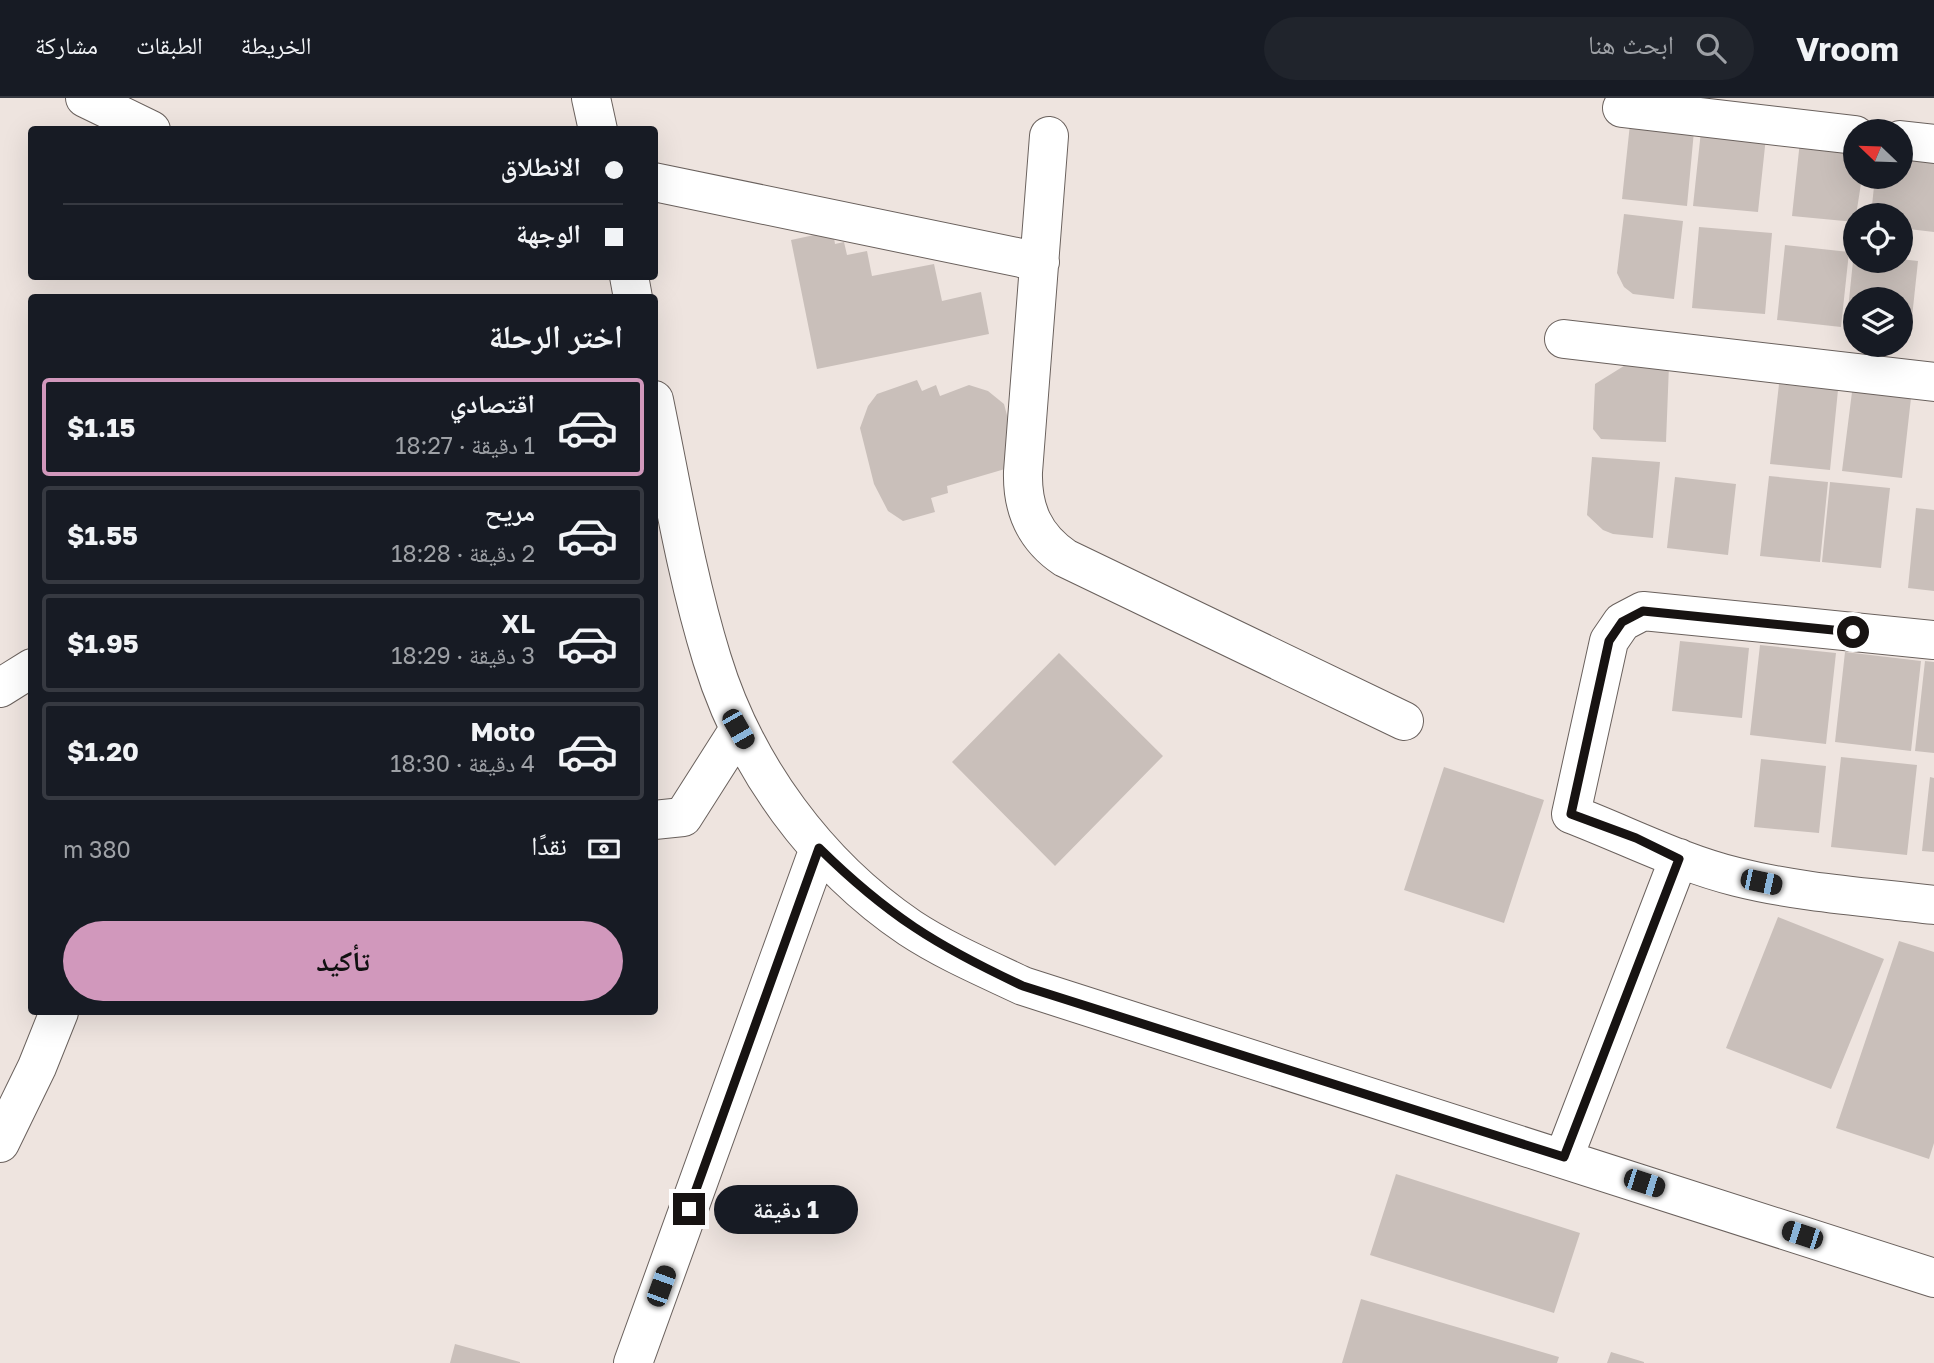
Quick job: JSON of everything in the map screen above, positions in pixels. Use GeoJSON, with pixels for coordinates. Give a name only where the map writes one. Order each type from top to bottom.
{"type":"FeatureCollection","features":[{"type":"Feature","properties":{"kind":"street"},"geometry":{"type":"LineString","coordinates":[[85,98],[143,126]]}},
{"type":"Feature","properties":{"kind":"street"},"geometry":{"type":"LineString","coordinates":[[591,98],[597,126]]}},
{"type":"Feature","properties":{"kind":"street"},"geometry":{"type":"LineString","coordinates":[[1622,108],[1843,134]]}},
{"type":"Feature","properties":{"kind":"street"},"geometry":{"type":"LineString","coordinates":[[1049,135],[1022,488],[1030,521],[1040,536],[1065,558],[1404,721]]}},
{"type":"Feature","properties":{"kind":"street"},"geometry":{"type":"LineString","coordinates":[[1913,142],[1934,144]]}},
{"type":"Feature","properties":{"kind":"street"},"geometry":{"type":"LineString","coordinates":[[658,183],[1040,262]]}},
{"type":"Feature","properties":{"kind":"street"},"geometry":{"type":"LineString","coordinates":[[1564,339],[1934,382]]}},
{"type":"Feature","properties":{"kind":"street"},"geometry":{"type":"LineString","coordinates":[[658,419],[697,605],[712,661],[738,729],[775,792],[819,848],[862,891],[910,928],[961,957],[1023,986],[1564,1157],[1934,1278]]}},
{"type":"Feature","properties":{"kind":"street"},"geometry":{"type":"LineString","coordinates":[[1934,640],[1643,611],[1622,622],[1609,641],[1571,814],[1636,838],[1679,859],[1735,877],[1786,888],[1934,905]]}},
{"type":"Feature","properties":{"kind":"street"},"geometry":{"type":"LineString","coordinates":[[0,688],[28,670]]}},
{"type":"Feature","properties":{"kind":"street"},"geometry":{"type":"LineString","coordinates":[[658,820],[683,817],[738,729]]}},
{"type":"Feature","properties":{"kind":"street"},"geometry":{"type":"LineString","coordinates":[[633,1363],[819,848]]}},
{"type":"Feature","properties":{"kind":"street"},"geometry":{"type":"LineString","coordinates":[[1564,1157],[1679,859]]}},
{"type":"Feature","properties":{"kind":"street"},"geometry":{"type":"LineString","coordinates":[[0,1143],[32,1079],[58,1015]]}},
{"type":"Feature","properties":{"kind":"building"},"geometry":{"type":"Polygon","coordinates":[[[1630,124],[1694,131],[1687,206],[1622,199],[1630,124]]]}},
{"type":"Feature","properties":{"kind":"building"},"geometry":{"type":"Polygon","coordinates":[[[1701,131],[1766,137],[1758,212],[1693,206],[1701,131]]]}},
{"type":"Feature","properties":{"kind":"building"},"geometry":{"type":"Polygon","coordinates":[[[1800,141],[1843,146],[1843,189],[1860,189],[1858,203],[1843,203],[1843,221],[1792,216],[1800,141]]]}},
{"type":"Feature","properties":{"kind":"building"},"geometry":{"type":"Polygon","coordinates":[[[1913,154],[1934,156],[1934,232],[1913,230],[1913,203],[1872,203],[1874,189],[1913,189],[1913,154]]]}},
{"type":"Feature","properties":{"kind":"building"},"geometry":{"type":"Polygon","coordinates":[[[1624,214],[1683,221],[1674,299],[1633,294],[1624,287],[1617,273],[1624,214]]]}},
{"type":"Feature","properties":{"kind":"building"},"geometry":{"type":"Polygon","coordinates":[[[1699,227],[1772,233],[1765,314],[1692,308],[1699,227]]]}},
{"type":"Feature","properties":{"kind":"building"},"geometry":{"type":"Polygon","coordinates":[[[833,231],[835,244],[844,242],[847,255],[867,251],[872,276],[934,264],[942,301],[981,292],[989,334],[817,369],[791,240],[833,231]]]}},
{"type":"Feature","properties":{"kind":"building"},"geometry":{"type":"Polygon","coordinates":[[[1785,245],[1843,251],[1843,273],[1847,273],[1845,287],[1843,287],[1841,327],[1777,320],[1785,245]]]}},
{"type":"Feature","properties":{"kind":"building"},"geometry":{"type":"Polygon","coordinates":[[[1913,260],[1918,261],[1913,308],[1913,287],[1850,287],[1852,273],[1913,273],[1913,260]]]}},
{"type":"Feature","properties":{"kind":"building"},"geometry":{"type":"Polygon","coordinates":[[[1627,364],[1669,365],[1666,442],[1601,439],[1593,429],[1595,384],[1627,364]]]}},
{"type":"Feature","properties":{"kind":"building"},"geometry":{"type":"Polygon","coordinates":[[[917,380],[922,391],[936,385],[940,396],[969,385],[988,391],[1004,404],[1012,434],[1005,469],[947,486],[948,493],[931,498],[935,512],[903,521],[888,511],[874,484],[860,428],[868,406],[877,394],[917,380]]]}},
{"type":"Feature","properties":{"kind":"building"},"geometry":{"type":"Polygon","coordinates":[[[1779,384],[1838,390],[1830,470],[1770,464],[1779,384]]]}},
{"type":"Feature","properties":{"kind":"building"},"geometry":{"type":"Polygon","coordinates":[[[1852,392],[1911,398],[1902,478],[1842,471],[1852,392]]]}},
{"type":"Feature","properties":{"kind":"building"},"geometry":{"type":"Polygon","coordinates":[[[1592,457],[1660,462],[1653,538],[1613,534],[1603,530],[1587,515],[1592,457]]]}},
{"type":"Feature","properties":{"kind":"building"},"geometry":{"type":"Polygon","coordinates":[[[1769,476],[1828,482],[1820,562],[1760,556],[1769,476]]]}},
{"type":"Feature","properties":{"kind":"building"},"geometry":{"type":"Polygon","coordinates":[[[1675,477],[1736,484],[1728,555],[1667,548],[1675,477]]]}},
{"type":"Feature","properties":{"kind":"building"},"geometry":{"type":"Polygon","coordinates":[[[1830,482],[1890,488],[1881,568],[1822,562],[1830,482]]]}},
{"type":"Feature","properties":{"kind":"building"},"geometry":{"type":"Polygon","coordinates":[[[1916,508],[1934,510],[1934,591],[1908,588],[1916,508]]]}},
{"type":"Feature","properties":{"kind":"building"},"geometry":{"type":"Polygon","coordinates":[[[1680,641],[1749,648],[1742,718],[1672,711],[1680,641]]]}},
{"type":"Feature","properties":{"kind":"building"},"geometry":{"type":"Polygon","coordinates":[[[1760,645],[1836,653],[1826,744],[1750,735],[1760,645]]]}},
{"type":"Feature","properties":{"kind":"building"},"geometry":{"type":"Polygon","coordinates":[[[1845,652],[1921,661],[1911,751],[1835,742],[1845,652]]]}},
{"type":"Feature","properties":{"kind":"building"},"geometry":{"type":"Polygon","coordinates":[[[1059,653],[1163,756],[1055,866],[952,762],[1059,653]]]}},
{"type":"Feature","properties":{"kind":"building"},"geometry":{"type":"Polygon","coordinates":[[[1925,661],[1934,662],[1934,753],[1915,751],[1925,661]]]}},
{"type":"Feature","properties":{"kind":"building"},"geometry":{"type":"Polygon","coordinates":[[[1841,757],[1917,765],[1907,855],[1831,847],[1841,757]]]}},
{"type":"Feature","properties":{"kind":"building"},"geometry":{"type":"Polygon","coordinates":[[[1761,759],[1826,766],[1819,833],[1754,827],[1761,759]]]}},
{"type":"Feature","properties":{"kind":"building"},"geometry":{"type":"Polygon","coordinates":[[[1444,767],[1544,800],[1504,923],[1404,890],[1444,767]]]}},
{"type":"Feature","properties":{"kind":"building"},"geometry":{"type":"Polygon","coordinates":[[[1930,777],[1934,778],[1934,852],[1922,851],[1930,777]]]}},
{"type":"Feature","properties":{"kind":"building"},"geometry":{"type":"Polygon","coordinates":[[[1778,917],[1884,959],[1831,1089],[1726,1048],[1778,917]]]}},
{"type":"Feature","properties":{"kind":"building"},"geometry":{"type":"Polygon","coordinates":[[[1899,941],[1934,952],[1934,1143],[1929,1159],[1836,1128],[1899,941]]]}},
{"type":"Feature","properties":{"kind":"building"},"geometry":{"type":"Polygon","coordinates":[[[1396,1174],[1580,1233],[1554,1313],[1370,1255],[1396,1174]]]}},
{"type":"Feature","properties":{"kind":"building"},"geometry":{"type":"Polygon","coordinates":[[[1361,1299],[1559,1357],[1557,1363],[1342,1363],[1361,1299]]]}},
{"type":"Feature","properties":{"kind":"building"},"geometry":{"type":"Polygon","coordinates":[[[455,1344],[520,1362],[520,1363],[450,1363],[455,1344]]]}},
{"type":"Feature","properties":{"kind":"building"},"geometry":{"type":"Polygon","coordinates":[[[1611,1352],[1644,1362],[1644,1363],[1607,1363],[1611,1352]]]}},
{"type":"Feature","properties":{"kind":"route"},"geometry":{"type":"LineString","coordinates":[[689,1209],[819,848],[862,891],[910,928],[961,957],[1023,986],[1564,1157],[1679,859],[1636,838],[1571,814],[1609,641],[1622,622],[1643,611],[1853,632]]}}]}
